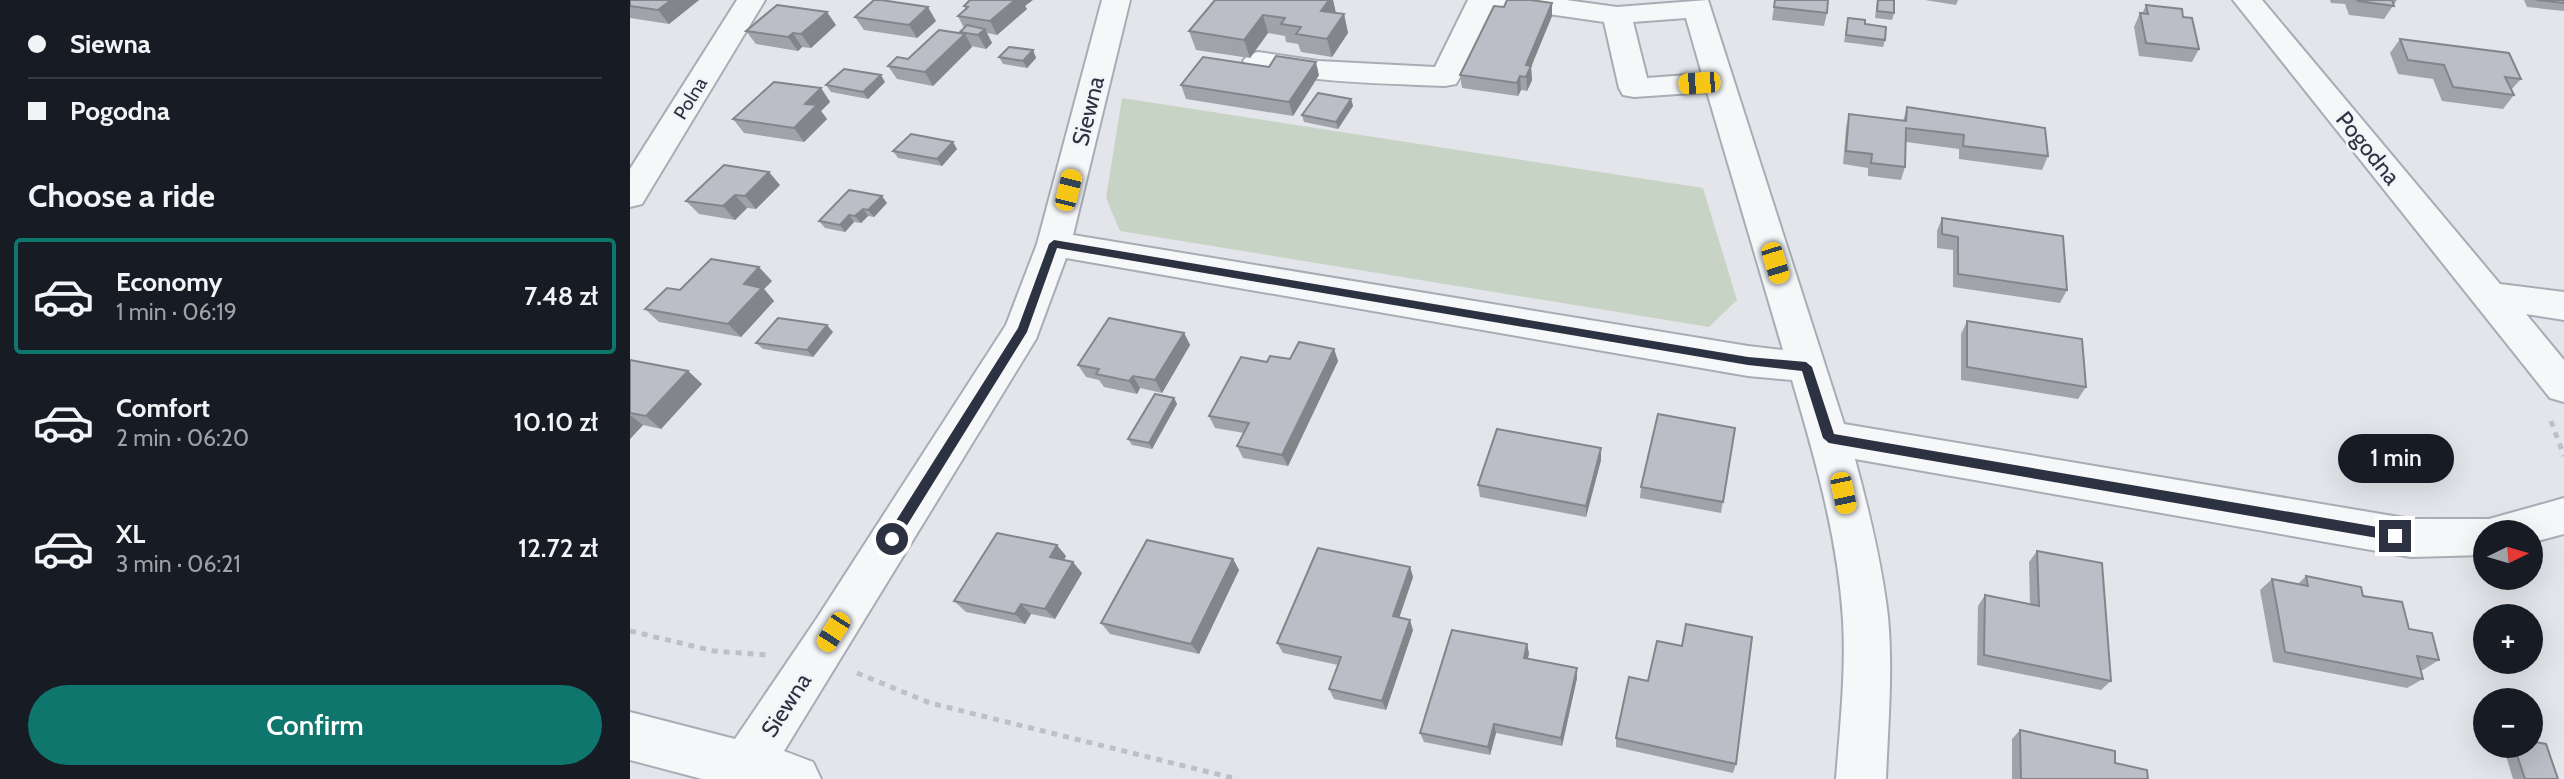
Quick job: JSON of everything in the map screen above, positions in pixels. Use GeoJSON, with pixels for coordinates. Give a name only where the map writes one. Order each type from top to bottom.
{"type":"FeatureCollection","features":[{"type":"Feature","properties":{"kind":"street","name":"Polna"},"geometry":{"type":"LineString","coordinates":[[630,196],[751,0]]}},
{"type":"Feature","properties":{"kind":"street","name":"Siewna"},"geometry":{"type":"LineString","coordinates":[[746,766],[841,621],[1023,329],[1054,244],[1116,0]]}},
{"type":"Feature","properties":{"kind":"street"},"geometry":{"type":"LineString","coordinates":[[1258,61],[1318,70],[1444,77],[1482,0]]}},
{"type":"Feature","properties":{"kind":"street"},"geometry":{"type":"LineString","coordinates":[[1499,0],[1617,15],[1695,4],[1829,438],[1852,536],[1863,598],[1866,671],[1861,779]]}},
{"type":"Feature","properties":{"kind":"street","name":"Pogodna"},"geometry":{"type":"LineString","coordinates":[[2247,0],[2564,387]]}},
{"type":"Feature","properties":{"kind":"street"},"geometry":{"type":"LineString","coordinates":[[1617,15],[1634,88],[1721,82]]}},
{"type":"Feature","properties":{"kind":"street"},"geometry":{"type":"LineString","coordinates":[[1054,244],[1748,361],[1806,367]]}},
{"type":"Feature","properties":{"kind":"street"},"geometry":{"type":"LineString","coordinates":[[2490,296],[2564,306]]}},
{"type":"Feature","properties":{"kind":"street"},"geometry":{"type":"LineString","coordinates":[[1829,438],[2412,538],[2473,536]]}},
{"type":"Feature","properties":{"kind":"street"},"geometry":{"type":"LineString","coordinates":[[2543,522],[2564,516]]}},
{"type":"Feature","properties":{"kind":"street"},"geometry":{"type":"LineString","coordinates":[[630,736],[796,779]]}},
{"type":"Feature","properties":{"kind":"path"},"geometry":{"type":"LineString","coordinates":[[630,631],[714,651],[769,655]]}},
{"type":"Feature","properties":{"kind":"path"},"geometry":{"type":"LineString","coordinates":[[847,669],[930,703],[1237,779]]}},
{"type":"Feature","properties":{"kind":"green space"},"geometry":{"type":"Polygon","coordinates":[[[1122,98],[1703,188],[1737,300],[1709,327],[1120,231],[1106,198],[1122,98]]]}},
{"type":"Feature","properties":{"kind":"building"},"geometry":{"type":"Polygon","coordinates":[[[630,0],[671,0],[658,10],[630,6],[630,0]]]}},
{"type":"Feature","properties":{"kind":"building"},"geometry":{"type":"Polygon","coordinates":[[[874,0],[928,7],[909,25],[855,17],[874,0]]]}},
{"type":"Feature","properties":{"kind":"building"},"geometry":{"type":"Polygon","coordinates":[[[970,0],[1015,0],[990,21],[958,16],[968,7],[964,6],[970,0]]]}},
{"type":"Feature","properties":{"kind":"building"},"geometry":{"type":"Polygon","coordinates":[[[1215,0],[1329,0],[1321,11],[1344,14],[1327,39],[1296,34],[1301,27],[1281,24],[1285,18],[1263,15],[1244,40],[1189,31],[1215,0]]]}},
{"type":"Feature","properties":{"kind":"building"},"geometry":{"type":"Polygon","coordinates":[[[1507,0],[1552,3],[1526,65],[1531,66],[1526,77],[1520,76],[1517,83],[1460,75],[1494,6],[1504,7],[1507,0]]]}},
{"type":"Feature","properties":{"kind":"building"},"geometry":{"type":"Polygon","coordinates":[[[1775,0],[1828,0],[1827,13],[1774,7],[1775,0]]]}},
{"type":"Feature","properties":{"kind":"building"},"geometry":{"type":"Polygon","coordinates":[[[1878,0],[1894,0],[1894,13],[1877,11],[1878,0]]]}},
{"type":"Feature","properties":{"kind":"building"},"geometry":{"type":"Polygon","coordinates":[[[2392,0],[2394,6],[2358,1],[2392,0]]]}},
{"type":"Feature","properties":{"kind":"building"},"geometry":{"type":"Polygon","coordinates":[[[2537,0],[2564,0],[2564,3],[2537,0]]]}},
{"type":"Feature","properties":{"kind":"building"},"geometry":{"type":"Polygon","coordinates":[[[777,5],[827,12],[801,34],[793,33],[788,37],[746,31],[777,5]]]}},
{"type":"Feature","properties":{"kind":"building"},"geometry":{"type":"Polygon","coordinates":[[[2146,5],[2182,9],[2183,17],[2192,18],[2199,49],[2146,43],[2140,13],[2148,14],[2146,5]]]}},
{"type":"Feature","properties":{"kind":"building"},"geometry":{"type":"Polygon","coordinates":[[[1848,18],[1886,27],[1885,40],[1846,35],[1848,18]]]}},
{"type":"Feature","properties":{"kind":"building"},"geometry":{"type":"Polygon","coordinates":[[[967,25],[985,29],[978,35],[960,32],[967,25]]]}},
{"type":"Feature","properties":{"kind":"building"},"geometry":{"type":"Polygon","coordinates":[[[939,30],[965,34],[925,72],[888,66],[897,57],[908,59],[939,30]]]}},
{"type":"Feature","properties":{"kind":"building"},"geometry":{"type":"Polygon","coordinates":[[[2400,39],[2509,53],[2521,79],[2505,77],[2514,95],[2453,87],[2444,65],[2408,60],[2400,39]]]}},
{"type":"Feature","properties":{"kind":"building"},"geometry":{"type":"Polygon","coordinates":[[[1009,47],[1033,50],[1023,61],[999,57],[1009,47]]]}},
{"type":"Feature","properties":{"kind":"building"},"geometry":{"type":"Polygon","coordinates":[[[1276,56],[1316,62],[1289,102],[1181,85],[1203,57],[1269,67],[1276,56]]]}},
{"type":"Feature","properties":{"kind":"building"},"geometry":{"type":"Polygon","coordinates":[[[844,69],[881,75],[863,92],[826,85],[844,69]]]}},
{"type":"Feature","properties":{"kind":"building"},"geometry":{"type":"Polygon","coordinates":[[[774,82],[821,88],[805,104],[817,105],[794,128],[733,119],[774,82]]]}},
{"type":"Feature","properties":{"kind":"building"},"geometry":{"type":"Polygon","coordinates":[[[1318,93],[1351,99],[1336,122],[1302,115],[1318,93]]]}},
{"type":"Feature","properties":{"kind":"building"},"geometry":{"type":"Polygon","coordinates":[[[1907,107],[2045,128],[2048,156],[1963,146],[1964,135],[1906,128],[1905,167],[1871,163],[1872,154],[1846,151],[1849,114],[1906,121],[1907,107]]]}},
{"type":"Feature","properties":{"kind":"building"},"geometry":{"type":"Polygon","coordinates":[[[911,134],[953,142],[937,159],[893,151],[911,134]]]}},
{"type":"Feature","properties":{"kind":"building"},"geometry":{"type":"Polygon","coordinates":[[[724,165],[769,172],[745,196],[735,195],[723,206],[686,201],[724,165]]]}},
{"type":"Feature","properties":{"kind":"building"},"geometry":{"type":"Polygon","coordinates":[[[849,190],[882,196],[868,210],[863,209],[855,216],[849,215],[840,225],[819,221],[849,190]]]}},
{"type":"Feature","properties":{"kind":"building"},"geometry":{"type":"Polygon","coordinates":[[[1942,218],[2063,236],[2067,290],[1958,274],[1958,237],[1942,234],[1942,218]]]}},
{"type":"Feature","properties":{"kind":"building"},"geometry":{"type":"Polygon","coordinates":[[[711,259],[759,267],[744,284],[762,288],[728,324],[645,309],[667,288],[680,290],[711,259]]]}},
{"type":"Feature","properties":{"kind":"building"},"geometry":{"type":"Polygon","coordinates":[[[778,318],[827,325],[807,350],[756,343],[778,318]]]}},
{"type":"Feature","properties":{"kind":"building"},"geometry":{"type":"Polygon","coordinates":[[[1109,318],[1184,333],[1155,380],[1133,376],[1129,381],[1096,374],[1099,369],[1078,365],[1109,318]]]}},
{"type":"Feature","properties":{"kind":"building"},"geometry":{"type":"Polygon","coordinates":[[[1967,321],[2082,339],[2086,387],[1967,367],[1967,321]]]}},
{"type":"Feature","properties":{"kind":"building"},"geometry":{"type":"Polygon","coordinates":[[[1299,342],[1334,349],[1282,455],[1237,446],[1249,423],[1209,416],[1241,357],[1267,362],[1270,356],[1290,359],[1299,342]]]}},
{"type":"Feature","properties":{"kind":"building"},"geometry":{"type":"Polygon","coordinates":[[[630,360],[688,371],[646,416],[630,413],[630,360]]]}},
{"type":"Feature","properties":{"kind":"building"},"geometry":{"type":"Polygon","coordinates":[[[1155,394],[1174,398],[1149,443],[1128,439],[1155,394]]]}},
{"type":"Feature","properties":{"kind":"building"},"geometry":{"type":"Polygon","coordinates":[[[1658,414],[1735,428],[1723,502],[1641,487],[1658,414]]]}},
{"type":"Feature","properties":{"kind":"building"},"geometry":{"type":"Polygon","coordinates":[[[1497,429],[1601,448],[1586,506],[1478,485],[1497,429]]]}},
{"type":"Feature","properties":{"kind":"building"},"geometry":{"type":"Polygon","coordinates":[[[997,533],[1057,545],[1050,557],[1073,562],[1045,609],[1021,604],[1015,614],[954,601],[997,533]]]}},
{"type":"Feature","properties":{"kind":"building"},"geometry":{"type":"Polygon","coordinates":[[[1147,540],[1233,559],[1191,644],[1101,623],[1147,540]]]}},
{"type":"Feature","properties":{"kind":"building"},"geometry":{"type":"Polygon","coordinates":[[[1318,548],[1410,567],[1393,616],[1410,620],[1382,701],[1329,689],[1341,657],[1277,643],[1318,548]]]}},
{"type":"Feature","properties":{"kind":"building"},"geometry":{"type":"Polygon","coordinates":[[[2037,551],[2102,563],[2111,681],[1984,655],[1985,595],[2039,606],[2037,551]]]}},
{"type":"Feature","properties":{"kind":"building"},"geometry":{"type":"Polygon","coordinates":[[[2306,576],[2361,587],[2363,596],[2402,602],[2409,629],[2432,633],[2439,660],[2417,656],[2423,679],[2285,652],[2272,579],[2308,586],[2306,576]]]}},
{"type":"Feature","properties":{"kind":"building"},"geometry":{"type":"Polygon","coordinates":[[[1686,624],[1752,637],[1736,764],[1616,738],[1629,677],[1648,681],[1657,641],[1682,646],[1686,624]]]}},
{"type":"Feature","properties":{"kind":"building"},"geometry":{"type":"Polygon","coordinates":[[[1452,630],[1527,644],[1524,658],[1577,668],[1561,738],[1494,724],[1488,747],[1420,733],[1452,630]]]}},
{"type":"Feature","properties":{"kind":"building"},"geometry":{"type":"Polygon","coordinates":[[[2020,730],[2115,751],[2115,763],[2147,770],[2148,779],[2021,779],[2020,730]]]}},
{"type":"Feature","properties":{"kind":"building"},"geometry":{"type":"Polygon","coordinates":[[[2543,743],[2546,744],[2558,779],[2525,779],[2518,758],[2543,758],[2543,743]]]}},
{"type":"Feature","properties":{"kind":"route"},"geometry":{"type":"LineString","coordinates":[[892,539],[1023,329],[1054,244],[1748,361],[1806,367],[1829,438],[2395,536]]}}]}
